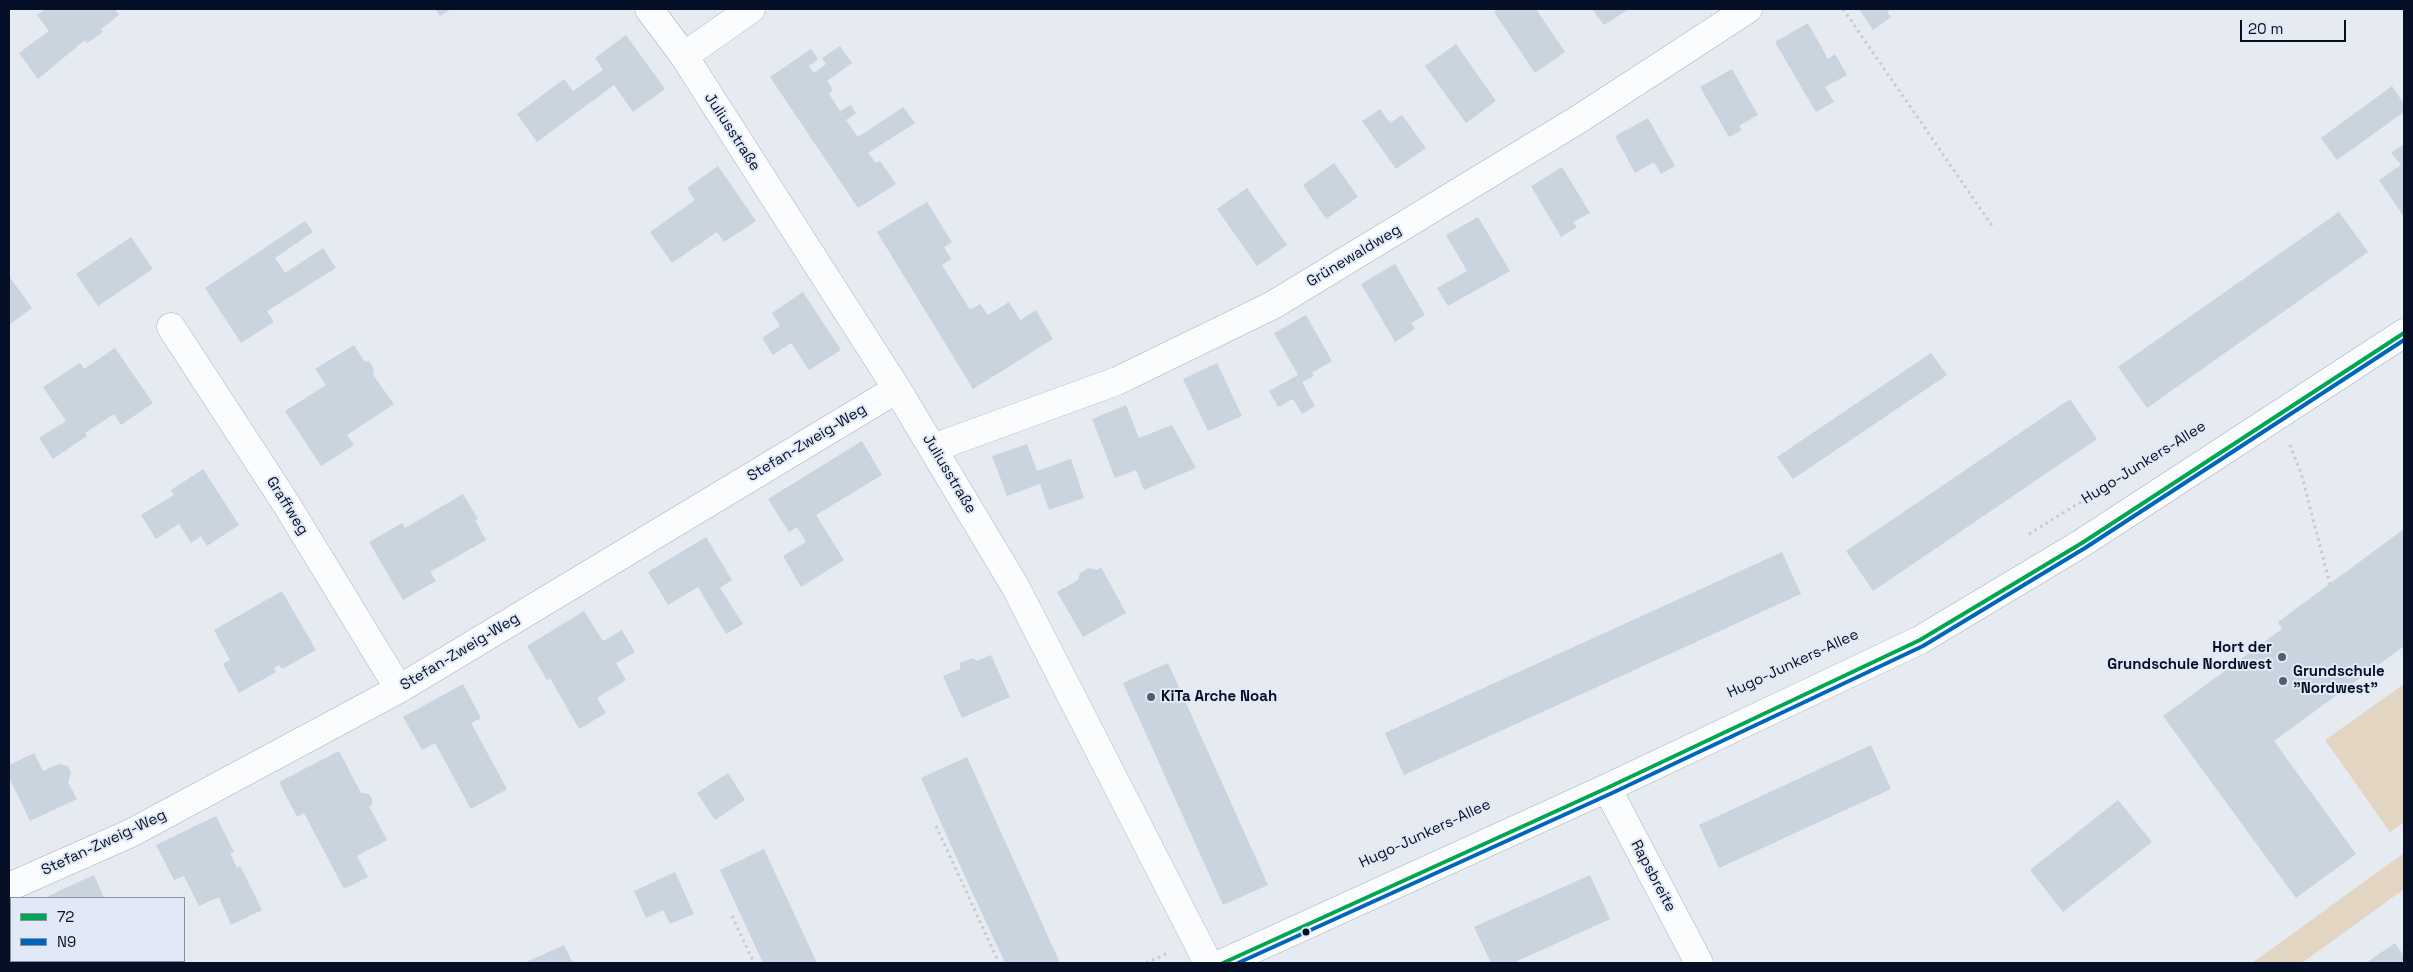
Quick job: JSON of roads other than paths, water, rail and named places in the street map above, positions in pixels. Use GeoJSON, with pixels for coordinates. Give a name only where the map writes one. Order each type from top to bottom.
{"type":"FeatureCollection","features":[{"type":"Feature","properties":{"kind":"street","name":"Juliusstraße"},"geometry":{"type":"LineString","coordinates":[[648,9],[684,56],[897,389],[1015,586],[1202,952]]}},
{"type":"Feature","properties":{"kind":"street"},"geometry":{"type":"LineString","coordinates":[[684,56],[750,9]]}},
{"type":"Feature","properties":{"kind":"street","name":"Grünewaldweg"},"geometry":{"type":"LineString","coordinates":[[933,448],[1117,381],[1273,306],[1579,119],[1748,9]]}},
{"type":"Feature","properties":{"kind":"street","name":"Graffweg"},"geometry":{"type":"LineString","coordinates":[[171,326],[285,502],[399,689]]}},
{"type":"Feature","properties":{"kind":"street"},"geometry":{"type":"LineString","coordinates":[[1223,963],[1607,788],[1920,640],[2082,543],[2404,333]]}},
{"type":"Feature","properties":{"kind":"street","name":"Stefan-Zweig-Weg"},"geometry":{"type":"LineString","coordinates":[[9,887],[131,833],[399,689],[897,389]]}},
{"type":"Feature","properties":{"kind":"street","name":"Rapsbreite"},"geometry":{"type":"LineString","coordinates":[[1607,788],[1699,963]]}},
{"type":"Feature","properties":{"kind":"place","name":"Hort der Grundschule Nordwest"},"geometry":{"type":"Point","coordinates":[2282,657]}},
{"type":"Feature","properties":{"kind":"place","name":"Grundschule \"Nordwest\""},"geometry":{"type":"Point","coordinates":[2283,681]}},
{"type":"Feature","properties":{"kind":"place","name":"KiTa Arche Noah"},"geometry":{"type":"Point","coordinates":[1151,697]}}]}
